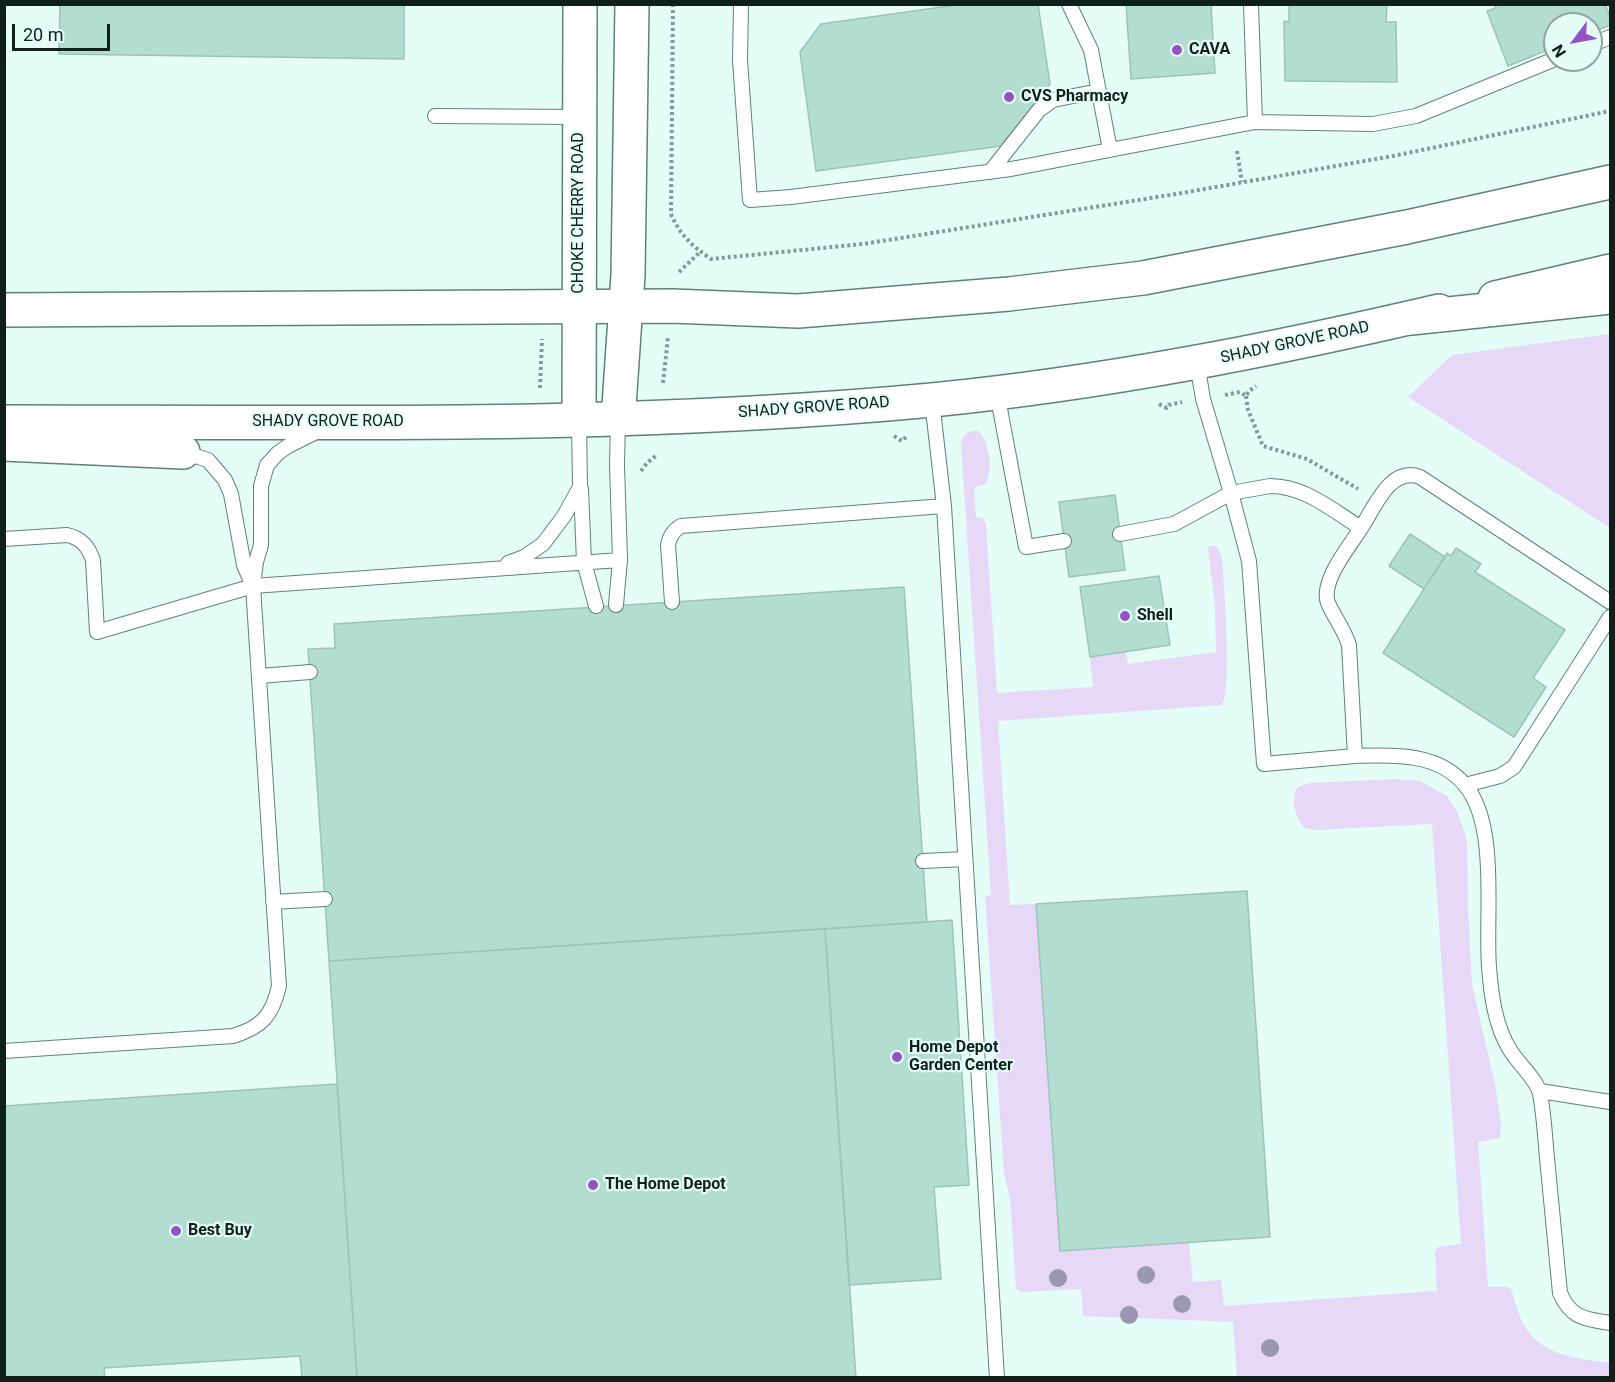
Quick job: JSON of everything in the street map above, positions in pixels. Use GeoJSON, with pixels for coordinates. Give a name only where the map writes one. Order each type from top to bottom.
{"type":"FeatureCollection","features":[{"type":"Feature","properties":{"kind":"main road","name":"CHOKE CHERRY ROAD"},"geometry":{"type":"LineString","coordinates":[[579,421],[580,4]]}},
{"type":"Feature","properties":{"kind":"main road"},"geometry":{"type":"LineString","coordinates":[[618,420],[626,307],[632,4]]}},
{"type":"Feature","properties":{"kind":"main road"},"geometry":{"type":"LineString","coordinates":[[4,310],[672,306],[798,311],[1010,294],[1143,278],[1407,227],[1611,182]]}},
{"type":"Feature","properties":{"kind":"main road","name":"SHADY GROVE ROAD"},"geometry":{"type":"LineString","coordinates":[[4,422],[579,421],[825,409],[932,400],[1093,380],[1197,363],[1411,318],[1611,271]]}},
{"type":"Feature","properties":{"kind":"main road"},"geometry":{"type":"LineString","coordinates":[[1411,318],[1611,297]]}},
{"type":"Feature","properties":{"kind":"main road"},"geometry":{"type":"LineString","coordinates":[[4,444],[183,452]]}},
{"type":"Feature","properties":{"kind":"lane"},"geometry":{"type":"LineString","coordinates":[[741,4],[740,60],[750,200],[990,172],[1255,122],[1373,124],[1416,116],[1543,64]]}},
{"type":"Feature","properties":{"kind":"lane"},"geometry":{"type":"LineString","coordinates":[[1069,4],[1091,50],[1110,150]]}},
{"type":"Feature","properties":{"kind":"lane"},"geometry":{"type":"LineString","coordinates":[[1251,4],[1255,122]]}},
{"type":"Feature","properties":{"kind":"lane"},"geometry":{"type":"LineString","coordinates":[[990,172],[1039,110],[1053,100],[1099,91]]}},
{"type":"Feature","properties":{"kind":"lane"},"geometry":{"type":"LineString","coordinates":[[435,116],[579,117]]}},
{"type":"Feature","properties":{"kind":"lane"},"geometry":{"type":"LineString","coordinates":[[1197,363],[1203,399],[1249,561],[1264,764],[1355,756],[1400,755],[1419,758],[1452,772],[1466,785],[1479,812],[1486,849],[1489,966],[1497,1020],[1509,1049],[1540,1091],[1560,1293],[1568,1309],[1576,1315],[1611,1323]]}},
{"type":"Feature","properties":{"kind":"lane"},"geometry":{"type":"LineString","coordinates":[[997,393],[1026,547],[1064,542]]}},
{"type":"Feature","properties":{"kind":"lane"},"geometry":{"type":"LineString","coordinates":[[932,400],[944,506],[997,1377]]}},
{"type":"Feature","properties":{"kind":"lane"},"geometry":{"type":"LineString","coordinates":[[616,605],[620,560],[618,420]]}},
{"type":"Feature","properties":{"kind":"lane"},"geometry":{"type":"LineString","coordinates":[[579,421],[584,562],[596,606]]}},
{"type":"Feature","properties":{"kind":"lane"},"geometry":{"type":"LineString","coordinates":[[4,1052],[233,1036],[257,1026],[272,1009],[279,986],[253,586],[262,538],[261,486],[267,465],[278,453],[288,446],[344,422]]}},
{"type":"Feature","properties":{"kind":"lane"},"geometry":{"type":"LineString","coordinates":[[183,452],[208,460],[225,480],[231,494],[244,565],[253,586]]}},
{"type":"Feature","properties":{"kind":"lane"},"geometry":{"type":"LineString","coordinates":[[1355,756],[1349,645],[1329,605],[1326,591],[1330,578],[1390,483],[1396,478],[1413,474],[1420,477],[1611,602]]}},
{"type":"Feature","properties":{"kind":"lane"},"geometry":{"type":"LineString","coordinates":[[1120,534],[1174,524],[1231,493],[1270,486],[1295,488],[1308,494],[1361,528]]}},
{"type":"Feature","properties":{"kind":"lane"},"geometry":{"type":"LineString","coordinates":[[494,568],[524,557],[543,544],[564,516],[580,487]]}},
{"type":"Feature","properties":{"kind":"lane"},"geometry":{"type":"LineString","coordinates":[[672,602],[668,545],[674,530],[681,526],[944,506]]}},
{"type":"Feature","properties":{"kind":"lane"},"geometry":{"type":"LineString","coordinates":[[4,539],[67,535],[76,537],[84,543],[93,560],[97,632],[253,586],[620,560]]}},
{"type":"Feature","properties":{"kind":"lane"},"geometry":{"type":"LineString","coordinates":[[1466,785],[1500,776],[1514,766],[1611,617]]}},
{"type":"Feature","properties":{"kind":"lane"},"geometry":{"type":"LineString","coordinates":[[259,676],[310,672]]}},
{"type":"Feature","properties":{"kind":"lane"},"geometry":{"type":"LineString","coordinates":[[923,861],[965,859]]}},
{"type":"Feature","properties":{"kind":"lane"},"geometry":{"type":"LineString","coordinates":[[273,902],[325,899]]}},
{"type":"Feature","properties":{"kind":"lane"},"geometry":{"type":"LineString","coordinates":[[1540,1091],[1611,1102]]}},
{"type":"Feature","properties":{"kind":"path"},"geometry":{"type":"LineString","coordinates":[[1237,151],[1242,182]]}},
{"type":"Feature","properties":{"kind":"path"},"geometry":{"type":"LineString","coordinates":[[676,274],[700,252]]}},
{"type":"Feature","properties":{"kind":"path"},"geometry":{"type":"LineString","coordinates":[[1246,396],[1248,410],[1263,446],[1307,459],[1378,502]]}},
{"type":"Feature","properties":{"kind":"shaded area"},"geometry":{"type":"Polygon","coordinates":[[[1610,334],[1610,528],[1408,397],[1452,355],[1610,334]]]}},
{"type":"Feature","properties":{"kind":"shaded area"},"geometry":{"type":"Polygon","coordinates":[[[977,430],[985,440],[990,464],[985,484],[974,488],[976,517],[982,518],[986,524],[997,693],[1093,687],[1090,657],[1126,652],[1128,664],[1216,652],[1215,606],[1208,549],[1210,546],[1217,546],[1222,559],[1227,659],[1225,696],[1222,705],[998,721],[1010,905],[1036,904],[1060,1250],[1189,1242],[1193,1282],[1221,1280],[1224,1306],[1437,1291],[1435,1251],[1438,1247],[1461,1244],[1432,824],[1314,830],[1305,828],[1301,824],[1294,803],[1297,789],[1311,783],[1396,779],[1420,781],[1447,796],[1457,811],[1467,840],[1472,985],[1496,1089],[1501,1125],[1500,1138],[1478,1142],[1488,1287],[1511,1289],[1524,1325],[1541,1344],[1562,1354],[1610,1363],[1610,1377],[1237,1377],[1233,1322],[1083,1316],[1081,1289],[1021,1292],[1016,1288],[1010,1199],[1004,1173],[985,896],[991,895],[961,444],[966,434],[977,430]]]}},
{"type":"Feature","properties":{"kind":"building"},"geometry":{"type":"Polygon","coordinates":[[[60,4],[404,4],[404,59],[59,54],[60,4]]]}},
{"type":"Feature","properties":{"kind":"building","name":"CVS Pharmacy"},"geometry":{"type":"Polygon","coordinates":[[[963,4],[1038,4],[1050,84],[1001,146],[816,171],[800,52],[821,24],[963,4]]]}},
{"type":"Feature","properties":{"kind":"building"},"geometry":{"type":"Polygon","coordinates":[[[1126,4],[1211,4],[1215,73],[1131,79],[1126,4]]]}},
{"type":"Feature","properties":{"kind":"building"},"geometry":{"type":"Polygon","coordinates":[[[1289,4],[1387,4],[1386,22],[1396,22],[1397,82],[1285,81],[1284,21],[1289,22],[1289,4]]]}},
{"type":"Feature","properties":{"kind":"building"},"geometry":{"type":"Polygon","coordinates":[[[1494,4],[1605,4],[1610,17],[1610,25],[1603,28],[1603,12],[1543,12],[1543,52],[1508,66],[1487,11],[1496,8],[1494,4]]]}},
{"type":"Feature","properties":{"kind":"building","name":"Shell"},"geometry":{"type":"Polygon","coordinates":[[[1115,495],[1125,570],[1069,577],[1059,502],[1115,495]]]}},
{"type":"Feature","properties":{"kind":"building"},"geometry":{"type":"Polygon","coordinates":[[[1410,534],[1445,557],[1424,589],[1389,566],[1410,534]]]}},
{"type":"Feature","properties":{"kind":"building"},"geometry":{"type":"Polygon","coordinates":[[[1456,548],[1481,564],[1475,572],[1565,630],[1533,678],[1546,687],[1514,737],[1383,653],[1447,553],[1451,556],[1456,548]]]}},
{"type":"Feature","properties":{"kind":"building","name":"Shell"},"geometry":{"type":"Polygon","coordinates":[[[1159,576],[1170,645],[1090,657],[1080,587],[1159,576]]]}},
{"type":"Feature","properties":{"kind":"building"},"geometry":{"type":"Polygon","coordinates":[[[904,587],[927,922],[329,961],[308,649],[335,648],[334,624],[904,587]]]}},
{"type":"Feature","properties":{"kind":"building"},"geometry":{"type":"Polygon","coordinates":[[[1247,891],[1270,1237],[1060,1251],[1036,904],[1247,891]]]}},
{"type":"Feature","properties":{"kind":"building","name":"Home Depot Garden Center"},"geometry":{"type":"Polygon","coordinates":[[[952,920],[969,1185],[934,1187],[941,1279],[849,1285],[825,929],[952,920]]]}},
{"type":"Feature","properties":{"kind":"building","name":"The Home Depot"},"geometry":{"type":"Polygon","coordinates":[[[825,929],[856,1378],[357,1378],[329,961],[825,929]]]}},
{"type":"Feature","properties":{"kind":"building","name":"Best Buy"},"geometry":{"type":"Polygon","coordinates":[[[337,1084],[357,1378],[302,1378],[300,1356],[104,1368],[105,1378],[4,1378],[4,1106],[337,1084]]]}},
{"type":"Feature","properties":{"kind":"place","name":"CAVA"},"geometry":{"type":"Point","coordinates":[1177,50]}},
{"type":"Feature","properties":{"kind":"place","name":"CVS Pharmacy"},"geometry":{"type":"Point","coordinates":[1009,97]}},
{"type":"Feature","properties":{"kind":"place","name":"Shell"},"geometry":{"type":"Point","coordinates":[1125,616]}},
{"type":"Feature","properties":{"kind":"place","name":"Home Depot Garden Center"},"geometry":{"type":"Point","coordinates":[897,1057]}},
{"type":"Feature","properties":{"kind":"place","name":"The Home Depot"},"geometry":{"type":"Point","coordinates":[593,1185]}},
{"type":"Feature","properties":{"kind":"place","name":"Best Buy"},"geometry":{"type":"Point","coordinates":[176,1231]}}]}
